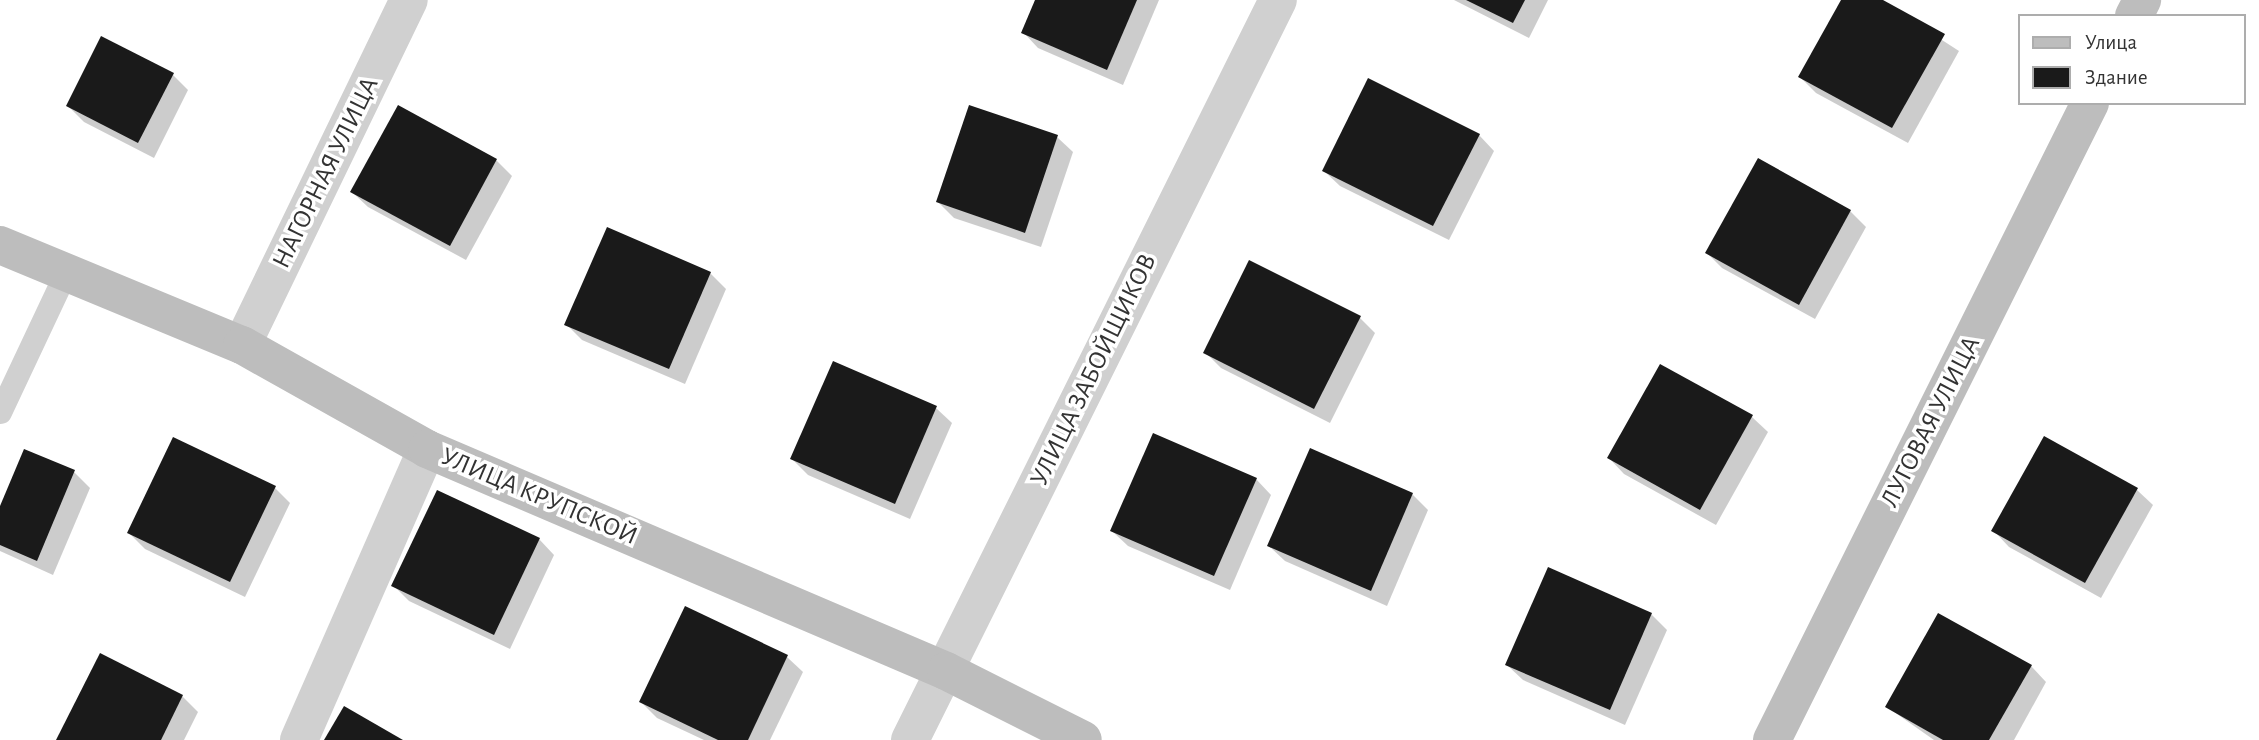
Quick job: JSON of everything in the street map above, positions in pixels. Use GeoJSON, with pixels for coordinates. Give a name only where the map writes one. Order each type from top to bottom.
{"type":"FeatureCollection","features":[{"type":"Feature","properties":{"kind":"main road","name":"ЛУГОВАЯ УЛИЦА"},"geometry":{"type":"LineString","coordinates":[[1772,740],[2089,105]]}},
{"type":"Feature","properties":{"kind":"main road","name":"УЛИЦА КРУПСКОЙ"},"geometry":{"type":"LineString","coordinates":[[0,245],[64,276],[242,345],[427,449],[946,671],[1083,740]]}},
{"type":"Feature","properties":{"kind":"street","name":"НАГОРНАЯ УЛИЦА"},"geometry":{"type":"LineString","coordinates":[[242,345],[410,0]]}},
{"type":"Feature","properties":{"kind":"street","name":"УЛИЦА ЗАБОЙЩИКОВ"},"geometry":{"type":"LineString","coordinates":[[910,740],[1278,0]]}},
{"type":"Feature","properties":{"kind":"street"},"geometry":{"type":"LineString","coordinates":[[299,740],[427,449]]}},
{"type":"Feature","properties":{"kind":"lane"},"geometry":{"type":"LineString","coordinates":[[0,412],[64,276]]}},
{"type":"Feature","properties":{"kind":"building"},"geometry":{"type":"Polygon","coordinates":[[[1035,0],[1137,0],[1107,70],[1021,33],[1035,0]]]}},
{"type":"Feature","properties":{"kind":"building"},"geometry":{"type":"Polygon","coordinates":[[[1466,0],[1525,0],[1513,23],[1466,0]]]}},
{"type":"Feature","properties":{"kind":"building"},"geometry":{"type":"Polygon","coordinates":[[[1841,0],[1883,0],[1945,34],[1892,128],[1798,77],[1841,0]]]}},
{"type":"Feature","properties":{"kind":"building"},"geometry":{"type":"Polygon","coordinates":[[[101,36],[174,73],[138,143],[66,106],[101,36]]]}},
{"type":"Feature","properties":{"kind":"building"},"geometry":{"type":"Polygon","coordinates":[[[1368,78],[1480,134],[1433,226],[1322,171],[1368,78]]]}},
{"type":"Feature","properties":{"kind":"building"},"geometry":{"type":"Polygon","coordinates":[[[398,105],[497,159],[450,246],[350,192],[398,105]]]}},
{"type":"Feature","properties":{"kind":"building"},"geometry":{"type":"Polygon","coordinates":[[[969,105],[1058,135],[1025,233],[936,202],[969,105]]]}},
{"type":"Feature","properties":{"kind":"building"},"geometry":{"type":"Polygon","coordinates":[[[1758,158],[1851,210],[1799,305],[1705,253],[1758,158]]]}},
{"type":"Feature","properties":{"kind":"building"},"geometry":{"type":"Polygon","coordinates":[[[607,227],[711,272],[669,369],[564,325],[607,227]]]}},
{"type":"Feature","properties":{"kind":"building"},"geometry":{"type":"Polygon","coordinates":[[[1249,260],[1361,316],[1314,409],[1203,353],[1249,260]]]}},
{"type":"Feature","properties":{"kind":"building"},"geometry":{"type":"Polygon","coordinates":[[[833,361],[937,406],[895,504],[790,459],[833,361]]]}},
{"type":"Feature","properties":{"kind":"building"},"geometry":{"type":"Polygon","coordinates":[[[1660,364],[1753,415],[1700,510],[1607,458],[1660,364]]]}},
{"type":"Feature","properties":{"kind":"building"},"geometry":{"type":"Polygon","coordinates":[[[1153,433],[1257,478],[1214,576],[1110,531],[1153,433]]]}},
{"type":"Feature","properties":{"kind":"building"},"geometry":{"type":"Polygon","coordinates":[[[2044,436],[2138,488],[2085,583],[1991,531],[2044,436]]]}},
{"type":"Feature","properties":{"kind":"building"},"geometry":{"type":"Polygon","coordinates":[[[173,437],[276,486],[230,582],[127,533],[173,437]]]}},
{"type":"Feature","properties":{"kind":"building"},"geometry":{"type":"Polygon","coordinates":[[[1310,448],[1413,493],[1371,591],[1267,546],[1310,448]]]}},
{"type":"Feature","properties":{"kind":"building"},"geometry":{"type":"Polygon","coordinates":[[[24,449],[75,470],[37,561],[0,545],[0,506],[24,449]]]}},
{"type":"Feature","properties":{"kind":"building"},"geometry":{"type":"Polygon","coordinates":[[[437,490],[540,538],[494,635],[391,586],[437,490]]]}},
{"type":"Feature","properties":{"kind":"building"},"geometry":{"type":"Polygon","coordinates":[[[1548,567],[1652,613],[1610,710],[1505,665],[1548,567]]]}},
{"type":"Feature","properties":{"kind":"building"},"geometry":{"type":"Polygon","coordinates":[[[685,606],[788,655],[748,740],[718,740],[639,702],[685,606]]]}},
{"type":"Feature","properties":{"kind":"building"},"geometry":{"type":"Polygon","coordinates":[[[1938,613],[2032,665],[1989,740],[1943,740],[1885,707],[1938,613]]]}},
{"type":"Feature","properties":{"kind":"building"},"geometry":{"type":"Polygon","coordinates":[[[100,653],[183,695],[161,740],[56,740],[100,653]]]}},
{"type":"Feature","properties":{"kind":"building"},"geometry":{"type":"Polygon","coordinates":[[[344,706],[403,740],[324,740],[344,706]]]}}]}
